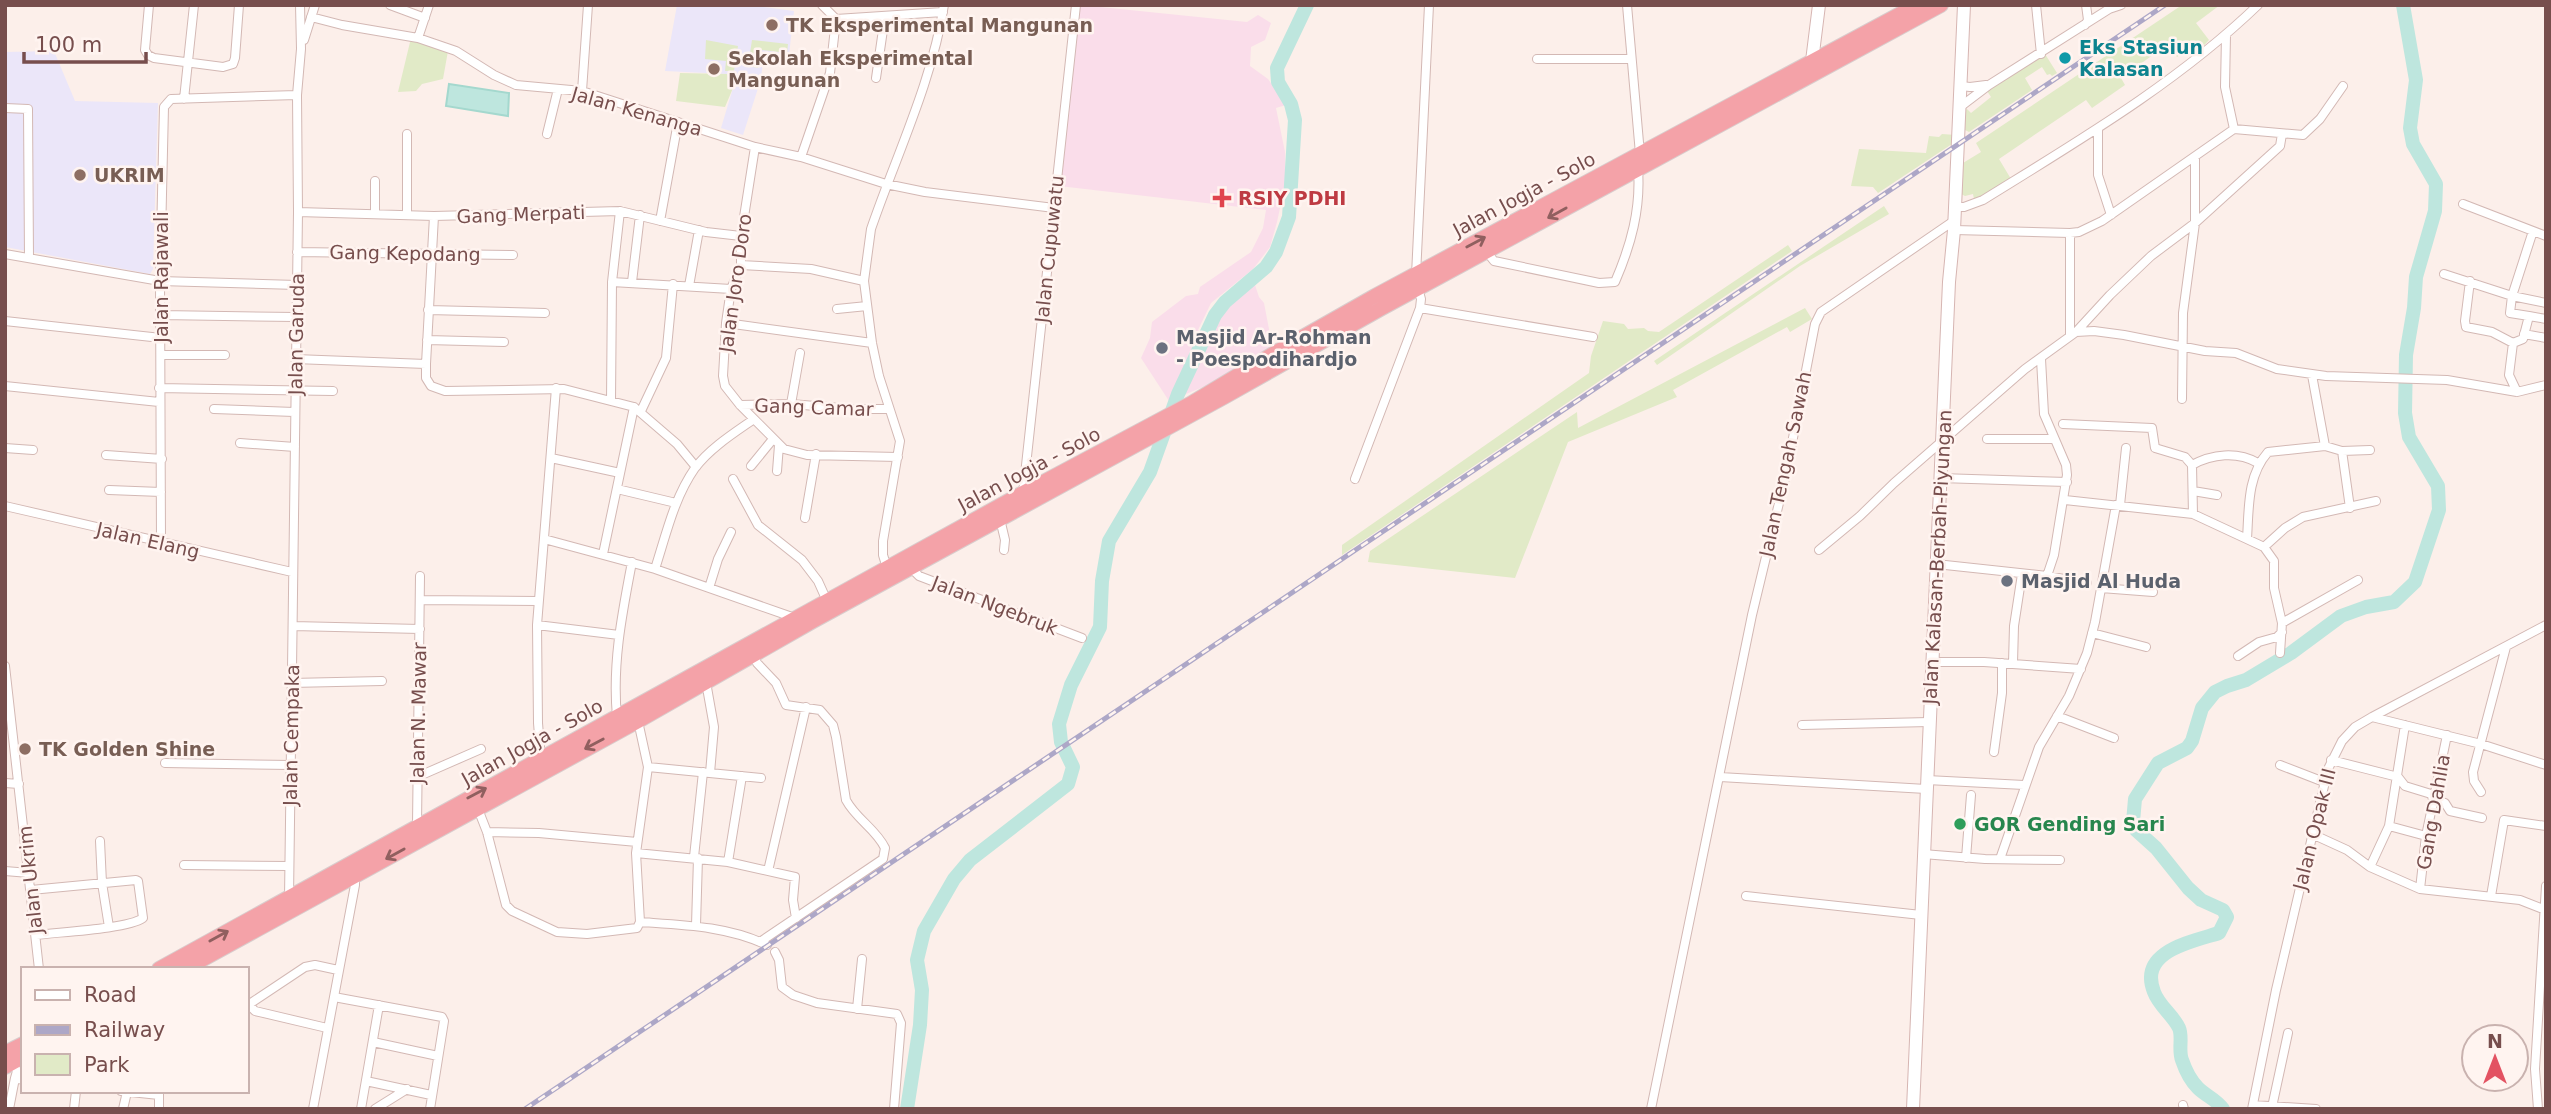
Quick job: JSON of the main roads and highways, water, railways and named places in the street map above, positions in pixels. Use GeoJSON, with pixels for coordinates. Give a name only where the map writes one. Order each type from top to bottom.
{"type":"FeatureCollection","features":[{"type":"Feature","properties":{"kind":"highway","name":"Jalan Jogja - Solo"},"geometry":{"type":"LineString","coordinates":[[189,967],[478,808],[617,717],[887,568],[1000,519],[1151,437],[1230,379],[1379,302],[1815,66],[1917,5]]}},
{"type":"Feature","properties":{"kind":"highway","name":"Jalan Jogja - Solo"},"geometry":{"type":"LineString","coordinates":[[1815,66],[1941,5]]}},
{"type":"Feature","properties":{"kind":"highway","name":"Jalan Jogja - Solo"},"geometry":{"type":"LineString","coordinates":[[1417,281],[1486,251],[1639,161]]}},
{"type":"Feature","properties":{"kind":"highway","name":"Jalan Jogja - Solo"},"geometry":{"type":"LineString","coordinates":[[163,967],[417,825],[638,721],[911,568],[1023,493],[1157,422],[1188,411]]}},
{"type":"Feature","properties":{"kind":"water"},"geometry":{"type":"Polygon","coordinates":[[[449,84],[509,93],[508,116],[446,106],[449,84]]]}},
{"type":"Feature","properties":{"kind":"waterway"},"geometry":{"type":"LineString","coordinates":[[907,1109],[920,1025],[922,990],[917,960],[924,931],[954,879],[970,860],[1068,784],[1073,767],[1061,742],[1059,724],[1071,685],[1100,627],[1102,581],[1109,541],[1150,472],[1178,394],[1215,315],[1225,302],[1266,267],[1276,252],[1289,217],[1295,120],[1291,104],[1278,82],[1277,68],[1307,5]]}},
{"type":"Feature","properties":{"kind":"waterway"},"geometry":{"type":"LineString","coordinates":[[2223,1109],[2198,1088],[2188,1075],[2181,1056],[2179,1028],[2156,997],[2151,978],[2153,967],[2160,958],[2170,950],[2219,933],[2227,917],[2223,910],[2201,900],[2188,888],[2156,848],[2136,830],[2133,822],[2135,799],[2158,763],[2187,748],[2192,741],[2202,708],[2215,692],[2246,680],[2291,653],[2341,616],[2366,607],[2394,602],[2415,582],[2439,510],[2438,486],[2409,437],[2405,413],[2406,355],[2416,277],[2435,211],[2436,184],[2413,144],[2410,128],[2416,80],[2403,5]]}},
{"type":"Feature","properties":{"kind":"railway"},"geometry":{"type":"LineString","coordinates":[[525,1109],[2165,5]]}},
{"type":"Feature","properties":{"kind":"place","name":"TK Eksperimental Mangunan"},"geometry":{"type":"Point","coordinates":[772,25]}},
{"type":"Feature","properties":{"kind":"place","name":"Eks Stasiun Kalasan"},"geometry":{"type":"Point","coordinates":[2065,58]}},
{"type":"Feature","properties":{"kind":"place","name":"Sekolah Eksperimental Mangunan"},"geometry":{"type":"Point","coordinates":[714,69]}},
{"type":"Feature","properties":{"kind":"place","name":"UKRIM"},"geometry":{"type":"Point","coordinates":[80,175]}},
{"type":"Feature","properties":{"kind":"place","name":"RSIY PDHI"},"geometry":{"type":"Point","coordinates":[1222,198]}},
{"type":"Feature","properties":{"kind":"place","name":"Masjid Ar-Rohman - Poespodihardjo"},"geometry":{"type":"Point","coordinates":[1162,348]}},
{"type":"Feature","properties":{"kind":"place","name":"Masjid Al Huda"},"geometry":{"type":"Point","coordinates":[2007,581]}},
{"type":"Feature","properties":{"kind":"place","name":"TK Golden Shine"},"geometry":{"type":"Point","coordinates":[25,749]}},
{"type":"Feature","properties":{"kind":"place","name":"GOR Gending Sari"},"geometry":{"type":"Point","coordinates":[1960,824]}}]}
